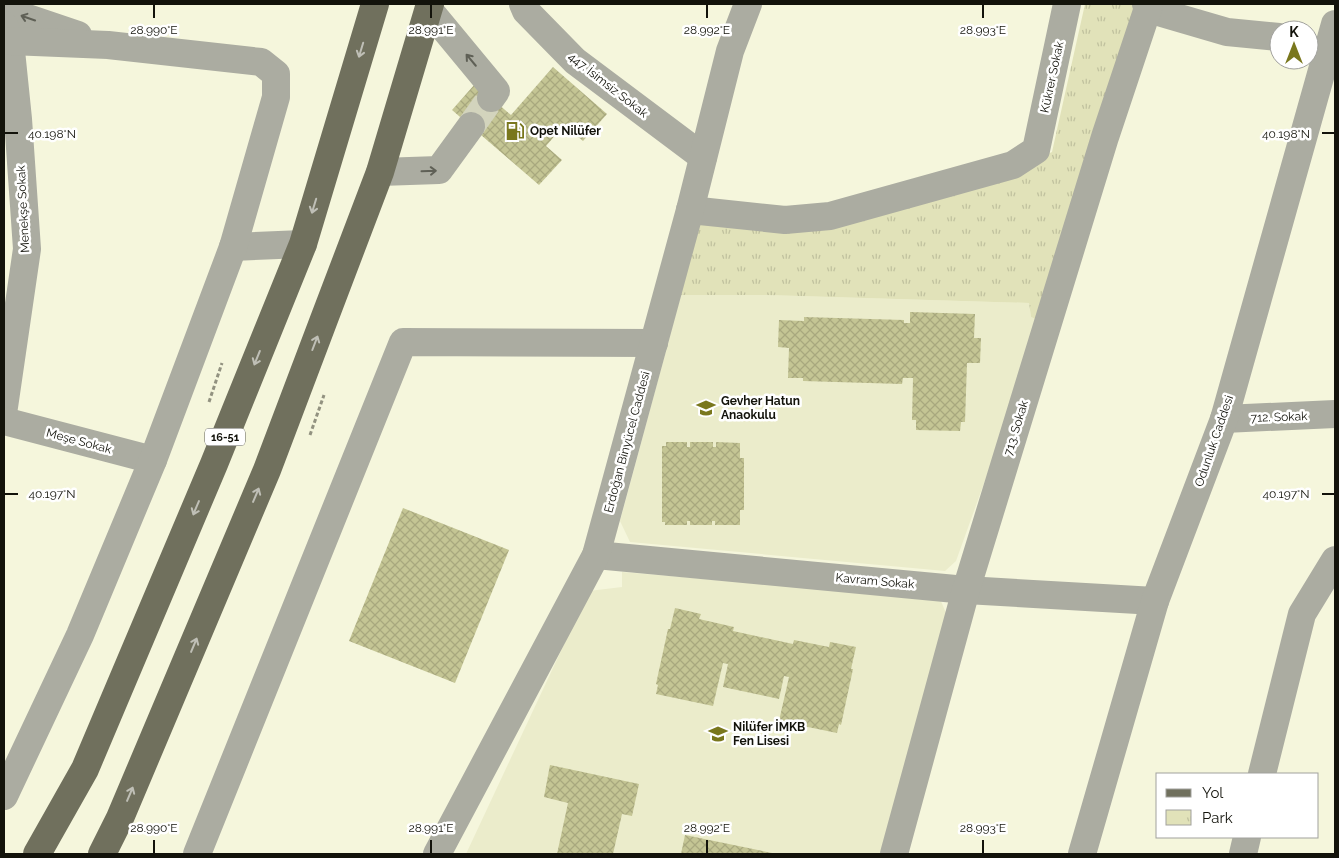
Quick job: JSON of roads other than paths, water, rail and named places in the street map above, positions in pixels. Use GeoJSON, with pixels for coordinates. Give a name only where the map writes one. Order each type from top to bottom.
{"type":"FeatureCollection","features":[{"type":"Feature","properties":{"kind":"main road","name":"16-51"},"geometry":{"type":"LineString","coordinates":[[37,854],[85,769],[203,491],[303,244],[375,4]]}},
{"type":"Feature","properties":{"kind":"main road"},"geometry":{"type":"LineString","coordinates":[[102,854],[120,818],[267,470],[380,172],[429,7]]}},
{"type":"Feature","properties":{"kind":"street","name":"447. İsimsiz Sokak"},"geometry":{"type":"LineString","coordinates":[[523,4],[526,11],[574,61],[703,157]]}},
{"type":"Feature","properties":{"kind":"street","name":"Erdoğan Binyücel Caddesi"},"geometry":{"type":"LineString","coordinates":[[437,854],[596,554],[690,210],[730,51],[748,4]]}},
{"type":"Feature","properties":{"kind":"street","name":"Kükrer Sokak"},"geometry":{"type":"LineString","coordinates":[[690,210],[784,220],[830,216],[1013,165],[1036,150],[1068,4]]}},
{"type":"Feature","properties":{"kind":"street"},"geometry":{"type":"LineString","coordinates":[[1148,4],[1162,13],[1227,32],[1269,36]]}},
{"type":"Feature","properties":{"kind":"street","name":"713. Sokak"},"geometry":{"type":"LineString","coordinates":[[894,854],[966,590],[1105,137],[1148,4]]}},
{"type":"Feature","properties":{"kind":"street"},"geometry":{"type":"LineString","coordinates":[[429,7],[496,91],[491,98]]}},
{"type":"Feature","properties":{"kind":"street"},"geometry":{"type":"LineString","coordinates":[[4,10],[108,45]]}},
{"type":"Feature","properties":{"kind":"street"},"geometry":{"type":"LineString","coordinates":[[4,796],[80,634],[153,460],[233,248],[276,97],[276,74],[261,62],[7,33]]}},
{"type":"Feature","properties":{"kind":"street","name":"Menekşe Sokak"},"geometry":{"type":"LineString","coordinates":[[4,407],[27,249],[11,119],[7,33]]}},
{"type":"Feature","properties":{"kind":"street","name":"Odunluk Caddesi"},"geometry":{"type":"LineString","coordinates":[[1082,854],[1155,601],[1224,419],[1329,70],[1325,36]]}},
{"type":"Feature","properties":{"kind":"street"},"geometry":{"type":"LineString","coordinates":[[380,172],[439,170],[471,126]]}},
{"type":"Feature","properties":{"kind":"street"},"geometry":{"type":"LineString","coordinates":[[233,248],[303,244]]}},
{"type":"Feature","properties":{"kind":"street"},"geometry":{"type":"LineString","coordinates":[[197,854],[404,342],[654,343]]}},
{"type":"Feature","properties":{"kind":"street","name":"712. Sokak"},"geometry":{"type":"LineString","coordinates":[[1224,419],[1335,414]]}},
{"type":"Feature","properties":{"kind":"street","name":"Meşe Sokak"},"geometry":{"type":"LineString","coordinates":[[4,421],[153,460]]}},
{"type":"Feature","properties":{"kind":"street","name":"Kavram Sokak"},"geometry":{"type":"LineString","coordinates":[[596,554],[966,590],[1155,601]]}},
{"type":"Feature","properties":{"kind":"street"},"geometry":{"type":"LineString","coordinates":[[1262,773],[1302,614],[1335,560]]}},
{"type":"Feature","properties":{"kind":"street"},"geometry":{"type":"LineString","coordinates":[[1243,854],[1247,838]]}},
{"type":"Feature","properties":{"kind":"tunnel"},"geometry":{"type":"LineString","coordinates":[[471,126],[491,98]]}},
{"type":"Feature","properties":{"kind":"place","name":"Opet Nilüfer"},"geometry":{"type":"Point","coordinates":[515,131]}},
{"type":"Feature","properties":{"kind":"place","name":"Gevher Hatun Anaokulu"},"geometry":{"type":"Point","coordinates":[706,408]}},
{"type":"Feature","properties":{"kind":"place","name":"Nilüfer İMKB Fen Lisesi"},"geometry":{"type":"Point","coordinates":[718,734]}}]}
